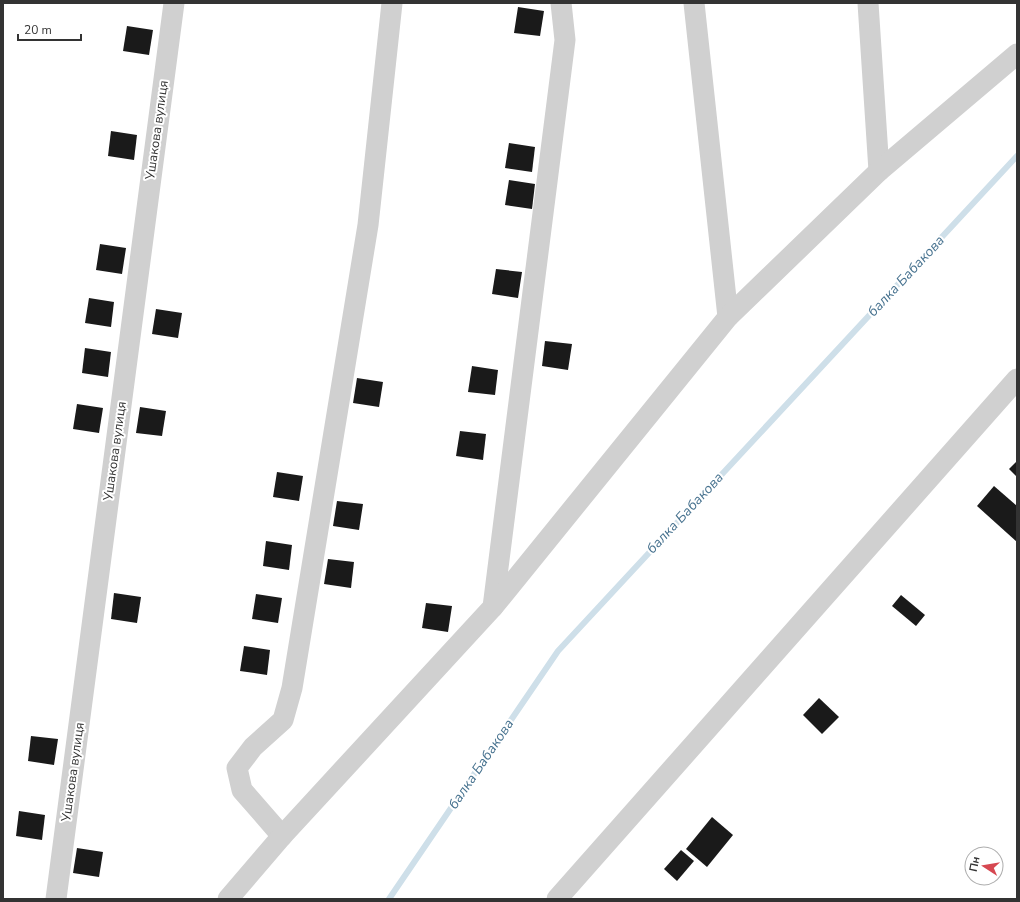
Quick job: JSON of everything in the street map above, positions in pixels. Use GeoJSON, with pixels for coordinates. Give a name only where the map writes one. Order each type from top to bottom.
{"type":"FeatureCollection","features":[{"type":"Feature","properties":{"kind":"street","name":"Ушакова вулиця"},"geometry":{"type":"LineString","coordinates":[[56,899],[174,3]]}},
{"type":"Feature","properties":{"kind":"street"},"geometry":{"type":"LineString","coordinates":[[282,836],[242,790],[237,768],[253,747],[283,720],[292,688],[368,225],[392,3]]}},
{"type":"Feature","properties":{"kind":"street"},"geometry":{"type":"LineString","coordinates":[[493,607],[528,317],[565,40],[561,3]]}},
{"type":"Feature","properties":{"kind":"street"},"geometry":{"type":"LineString","coordinates":[[694,3],[728,317]]}},
{"type":"Feature","properties":{"kind":"street"},"geometry":{"type":"LineString","coordinates":[[868,3],[879,171]]}},
{"type":"Feature","properties":{"kind":"street"},"geometry":{"type":"LineString","coordinates":[[228,899],[282,836],[493,607],[728,317],[879,171],[1017,54]]}},
{"type":"Feature","properties":{"kind":"street"},"geometry":{"type":"LineString","coordinates":[[557,899],[1017,379]]}},
{"type":"Feature","properties":{"kind":"building"},"geometry":{"type":"Polygon","coordinates":[[[518,7],[544,11],[540,36],[514,33],[518,7]]]}},
{"type":"Feature","properties":{"kind":"building"},"geometry":{"type":"Polygon","coordinates":[[[127,26],[153,30],[149,55],[123,51],[127,26]]]}},
{"type":"Feature","properties":{"kind":"building"},"geometry":{"type":"Polygon","coordinates":[[[111,131],[137,135],[134,160],[108,156],[111,131]]]}},
{"type":"Feature","properties":{"kind":"building"},"geometry":{"type":"Polygon","coordinates":[[[509,143],[535,147],[532,172],[505,168],[509,143]]]}},
{"type":"Feature","properties":{"kind":"building"},"geometry":{"type":"Polygon","coordinates":[[[509,180],[535,184],[532,209],[505,205],[509,180]]]}},
{"type":"Feature","properties":{"kind":"building"},"geometry":{"type":"Polygon","coordinates":[[[100,244],[126,248],[122,274],[96,270],[100,244]]]}},
{"type":"Feature","properties":{"kind":"building"},"geometry":{"type":"Polygon","coordinates":[[[496,269],[522,272],[518,298],[492,294],[496,269]]]}},
{"type":"Feature","properties":{"kind":"building"},"geometry":{"type":"Polygon","coordinates":[[[89,298],[114,302],[111,327],[85,323],[89,298]]]}},
{"type":"Feature","properties":{"kind":"building"},"geometry":{"type":"Polygon","coordinates":[[[156,309],[182,313],[178,338],[152,334],[156,309]]]}},
{"type":"Feature","properties":{"kind":"building"},"geometry":{"type":"Polygon","coordinates":[[[545,341],[572,344],[568,370],[542,366],[545,341]]]}},
{"type":"Feature","properties":{"kind":"building"},"geometry":{"type":"Polygon","coordinates":[[[85,348],[111,352],[108,377],[82,373],[85,348]]]}},
{"type":"Feature","properties":{"kind":"building"},"geometry":{"type":"Polygon","coordinates":[[[472,366],[498,370],[495,395],[468,392],[472,366]]]}},
{"type":"Feature","properties":{"kind":"building"},"geometry":{"type":"Polygon","coordinates":[[[357,378],[383,382],[379,407],[353,403],[357,378]]]}},
{"type":"Feature","properties":{"kind":"building"},"geometry":{"type":"Polygon","coordinates":[[[77,404],[103,408],[99,433],[73,429],[77,404]]]}},
{"type":"Feature","properties":{"kind":"building"},"geometry":{"type":"Polygon","coordinates":[[[140,407],[166,411],[162,436],[136,433],[140,407]]]}},
{"type":"Feature","properties":{"kind":"building"},"geometry":{"type":"Polygon","coordinates":[[[460,431],[486,434],[483,460],[456,456],[460,431]]]}},
{"type":"Feature","properties":{"kind":"building"},"geometry":{"type":"Polygon","coordinates":[[[1017,461],[1017,477],[1009,469],[1017,461]]]}},
{"type":"Feature","properties":{"kind":"building"},"geometry":{"type":"Polygon","coordinates":[[[277,472],[303,476],[299,501],[273,497],[277,472]]]}},
{"type":"Feature","properties":{"kind":"building"},"geometry":{"type":"Polygon","coordinates":[[[994,486],[1017,506],[1017,542],[977,506],[994,486]]]}},
{"type":"Feature","properties":{"kind":"building"},"geometry":{"type":"Polygon","coordinates":[[[337,501],[363,504],[359,530],[333,526],[337,501]]]}},
{"type":"Feature","properties":{"kind":"building"},"geometry":{"type":"Polygon","coordinates":[[[266,541],[292,545],[289,570],[263,566],[266,541]]]}},
{"type":"Feature","properties":{"kind":"building"},"geometry":{"type":"Polygon","coordinates":[[[328,559],[354,562],[351,588],[324,584],[328,559]]]}},
{"type":"Feature","properties":{"kind":"building"},"geometry":{"type":"Polygon","coordinates":[[[114,593],[141,597],[137,623],[111,619],[114,593]]]}},
{"type":"Feature","properties":{"kind":"building"},"geometry":{"type":"Polygon","coordinates":[[[256,594],[282,598],[278,623],[252,619],[256,594]]]}},
{"type":"Feature","properties":{"kind":"building"},"geometry":{"type":"Polygon","coordinates":[[[901,595],[925,615],[916,626],[892,606],[901,595]]]}},
{"type":"Feature","properties":{"kind":"building"},"geometry":{"type":"Polygon","coordinates":[[[426,603],[452,606],[448,632],[422,628],[426,603]]]}},
{"type":"Feature","properties":{"kind":"building"},"geometry":{"type":"Polygon","coordinates":[[[244,646],[270,650],[267,675],[240,671],[244,646]]]}},
{"type":"Feature","properties":{"kind":"building"},"geometry":{"type":"Polygon","coordinates":[[[819,698],[839,717],[822,734],[803,715],[819,698]]]}},
{"type":"Feature","properties":{"kind":"building"},"geometry":{"type":"Polygon","coordinates":[[[31,736],[58,739],[54,765],[28,761],[31,736]]]}},
{"type":"Feature","properties":{"kind":"building"},"geometry":{"type":"Polygon","coordinates":[[[19,811],[45,815],[42,840],[16,836],[19,811]]]}},
{"type":"Feature","properties":{"kind":"building"},"geometry":{"type":"Polygon","coordinates":[[[712,817],[733,835],[707,867],[686,849],[712,817]]]}},
{"type":"Feature","properties":{"kind":"building"},"geometry":{"type":"Polygon","coordinates":[[[77,848],[103,852],[99,877],[73,873],[77,848]]]}},
{"type":"Feature","properties":{"kind":"building"},"geometry":{"type":"Polygon","coordinates":[[[681,850],[694,861],[677,881],[664,869],[681,850]]]}},
{"type":"Feature","properties":{"kind":"waterway","name":"балка Бабакова"},"geometry":{"type":"LineString","coordinates":[[389,899],[558,651],[1017,156]]}}]}
